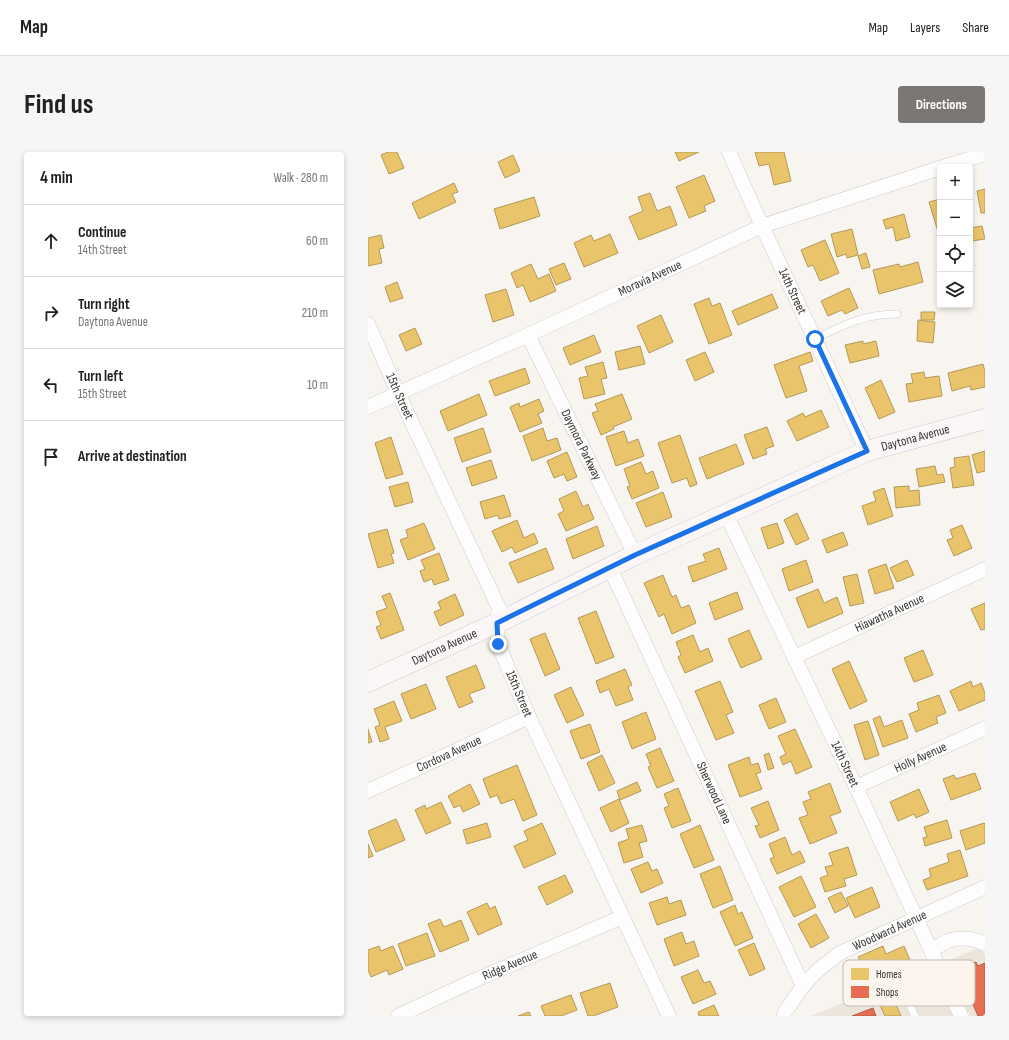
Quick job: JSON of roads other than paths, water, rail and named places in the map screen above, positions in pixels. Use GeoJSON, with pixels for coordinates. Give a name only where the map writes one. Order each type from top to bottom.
{"type":"FeatureCollection","features":[{"type":"Feature","properties":{"kind":"street","name":"14th Street"},"geometry":{"type":"LineString","coordinates":[[729,152],[867,451]]}},
{"type":"Feature","properties":{"kind":"street"},"geometry":{"type":"LineString","coordinates":[[953,164],[985,154]]}},
{"type":"Feature","properties":{"kind":"street","name":"Moravia Avenue"},"geometry":{"type":"LineString","coordinates":[[368,407],[528,335],[762,226],[937,169]]}},
{"type":"Feature","properties":{"kind":"street","name":"15th Street"},"geometry":{"type":"LineString","coordinates":[[368,324],[398,393],[499,608],[497,623],[498,644],[530,717],[668,1016]]}},
{"type":"Feature","properties":{"kind":"street","name":"Daymora Parkway"},"geometry":{"type":"LineString","coordinates":[[528,335],[635,555]]}},
{"type":"Feature","properties":{"kind":"street","name":"Daytona Avenue"},"geometry":{"type":"LineString","coordinates":[[368,682],[497,623],[635,555],[867,451],[985,419]]}},
{"type":"Feature","properties":{"kind":"street","name":"14th Street"},"geometry":{"type":"LineString","coordinates":[[726,514],[936,960]]}},
{"type":"Feature","properties":{"kind":"street","name":"Sherwood Lane"},"geometry":{"type":"LineString","coordinates":[[610,568],[804,986]]}},
{"type":"Feature","properties":{"kind":"street","name":"Hiawatha Avenue"},"geometry":{"type":"LineString","coordinates":[[794,657],[985,569]]}},
{"type":"Feature","properties":{"kind":"street","name":"Cordova Avenue"},"geometry":{"type":"LineString","coordinates":[[368,791],[530,717]]}},
{"type":"Feature","properties":{"kind":"street","name":"Holly Avenue"},"geometry":{"type":"LineString","coordinates":[[856,787],[985,728]]}},
{"type":"Feature","properties":{"kind":"street","name":"Woodward Avenue"},"geometry":{"type":"LineString","coordinates":[[804,986],[818,970],[840,953],[985,887]]}},
{"type":"Feature","properties":{"kind":"street","name":"Ridge Avenue"},"geometry":{"type":"LineString","coordinates":[[398,1016],[464,985],[622,916]]}},
{"type":"Feature","properties":{"kind":"street"},"geometry":{"type":"LineString","coordinates":[[932,951],[948,941],[954,940],[978,940],[985,944]]}},
{"type":"Feature","properties":{"kind":"street"},"geometry":{"type":"LineString","coordinates":[[784,1016],[785,1012],[804,986]]}},
{"type":"Feature","properties":{"kind":"street","name":"14th Street"},"geometry":{"type":"LineString","coordinates":[[957,1006],[962,1016]]}},
{"type":"Feature","properties":{"kind":"lane"},"geometry":{"type":"LineString","coordinates":[[815,339],[859,319],[881,314],[897,314]]}},
{"type":"Feature","properties":{"kind":"lane"},"geometry":{"type":"LineString","coordinates":[[910,1006],[915,1016]]}}]}
